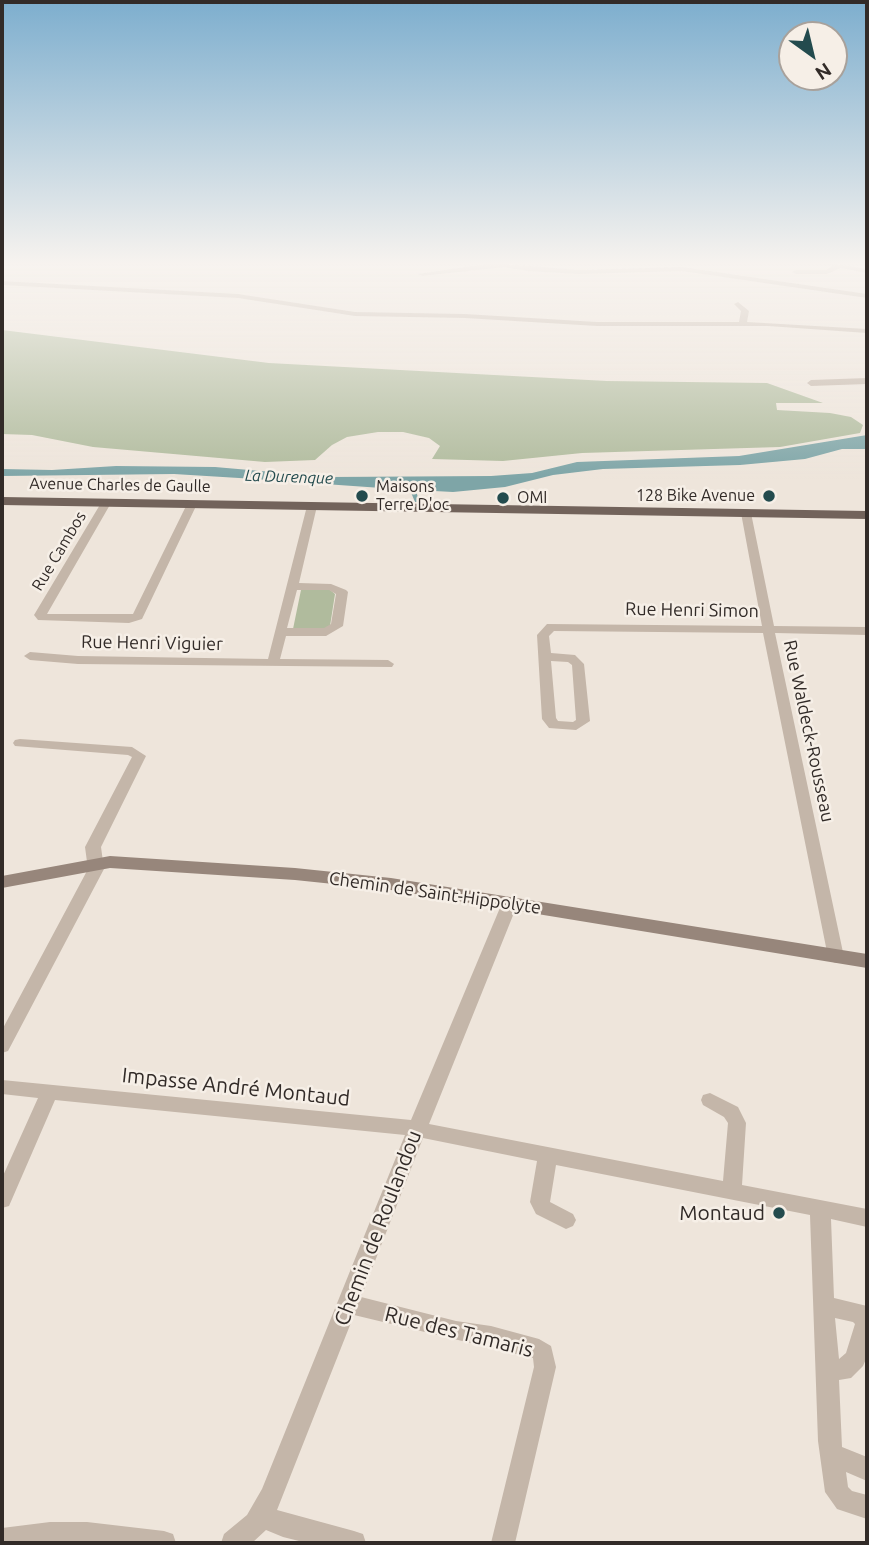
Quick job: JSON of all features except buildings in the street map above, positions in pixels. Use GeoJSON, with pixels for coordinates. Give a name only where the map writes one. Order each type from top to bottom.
{"type":"FeatureCollection","features":[{"type":"Feature","properties":{"kind":"main road","name":"Avenue Charles de Gaulle"},"geometry":{"type":"LineString","coordinates":[[2,501],[867,516]]}},
{"type":"Feature","properties":{"kind":"street"},"geometry":{"type":"LineString","coordinates":[[811,383],[867,381]]}},
{"type":"Feature","properties":{"kind":"street","name":"Rue Cambos"},"geometry":{"type":"LineString","coordinates":[[106,503],[40,615],[47,618],[129,619],[138,616],[192,504]]}},
{"type":"Feature","properties":{"kind":"street"},"geometry":{"type":"LineString","coordinates":[[273,663],[312,506]]}},
{"type":"Feature","properties":{"kind":"street","name":"Rue Waldeck-Rousseau"},"geometry":{"type":"LineString","coordinates":[[746,513],[836,957]]}},
{"type":"Feature","properties":{"kind":"street"},"geometry":{"type":"LineString","coordinates":[[281,632],[326,632],[337,626],[342,592],[331,587],[292,586]]}},
{"type":"Feature","properties":{"kind":"street","name":"Rue Henri Simon"},"geometry":{"type":"LineString","coordinates":[[545,657],[571,658],[578,664],[581,724],[558,726],[550,721],[545,657],[544,632],[557,626],[867,631]]}},
{"type":"Feature","properties":{"kind":"street","name":"Rue Henri Viguier"},"geometry":{"type":"LineString","coordinates":[[30,656],[78,660],[388,664]]}},
{"type":"Feature","properties":{"kind":"street"},"geometry":{"type":"LineString","coordinates":[[2,1046],[96,869],[93,847],[139,756],[132,751],[20,743]]}},
{"type":"Feature","properties":{"kind":"street","name":"Chemin de Saint-Hippolyte"},"geometry":{"type":"LineString","coordinates":[[2,882],[95,864],[145,863],[295,874],[379,883],[867,961]]}},
{"type":"Feature","properties":{"kind":"street","name":"Chemin de Roulandou"},"geometry":{"type":"LineString","coordinates":[[233,1543],[246,1534],[262,1515],[510,903]]}},
{"type":"Feature","properties":{"kind":"street","name":"Impasse André Montaud"},"geometry":{"type":"LineString","coordinates":[[2,1087],[417,1129],[867,1218]]}},
{"type":"Feature","properties":{"kind":"street"},"geometry":{"type":"LineString","coordinates":[[2,1200],[50,1091]]}},
{"type":"Feature","properties":{"kind":"street"},"geometry":{"type":"LineString","coordinates":[[710,1100],[731,1112],[737,1123],[732,1191]]}},
{"type":"Feature","properties":{"kind":"street"},"geometry":{"type":"LineString","coordinates":[[548,1155],[541,1205],[566,1220]]}},
{"type":"Feature","properties":{"kind":"street"},"geometry":{"type":"LineString","coordinates":[[820,1209],[832,1454],[839,1496],[845,1501],[867,1507]]}},
{"type":"Feature","properties":{"kind":"street","name":"Rue des Tamaris"},"geometry":{"type":"LineString","coordinates":[[348,1304],[456,1331],[491,1336],[539,1349],[543,1353],[545,1367],[503,1543]]}},
{"type":"Feature","properties":{"kind":"street"},"geometry":{"type":"LineString","coordinates":[[824,1306],[860,1312],[866,1323],[855,1359],[843,1370],[827,1369]]}},
{"type":"Feature","properties":{"kind":"street"},"geometry":{"type":"LineString","coordinates":[[832,1454],[867,1469]]}},
{"type":"Feature","properties":{"kind":"street"},"geometry":{"type":"LineString","coordinates":[[262,1515],[283,1525],[354,1543]]}},
{"type":"Feature","properties":{"kind":"street"},"geometry":{"type":"LineString","coordinates":[[2,1540],[50,1534],[88,1534],[163,1543]]}},
{"type":"Feature","properties":{"kind":"green space"},"geometry":{"type":"Polygon","coordinates":[[[2,335],[43,335],[269,363],[607,381],[767,383],[823,403],[776,403],[777,410],[830,413],[851,417],[863,425],[860,433],[780,447],[582,453],[503,461],[432,459],[440,446],[429,438],[403,432],[378,432],[347,437],[332,445],[315,460],[265,462],[93,447],[32,435],[2,434],[2,335]]]}},
{"type":"Feature","properties":{"kind":"green space"},"geometry":{"type":"Polygon","coordinates":[[[329,589],[335,594],[330,626],[323,630],[293,629],[301,590],[329,589]]]}},
{"type":"Feature","properties":{"kind":"water","name":"La Durenque"},"geometry":{"type":"Polygon","coordinates":[[[867,435],[867,449],[842,449],[805,459],[740,465],[603,469],[553,475],[505,487],[453,492],[416,490],[419,502],[415,502],[410,490],[239,478],[174,474],[2,476],[2,469],[52,470],[116,466],[215,467],[330,477],[491,476],[532,473],[577,462],[739,456],[867,435]]]}},
{"type":"Feature","properties":{"kind":"place","name":"Maisons Terre D'oc"},"geometry":{"type":"Point","coordinates":[362,496]}},
{"type":"Feature","properties":{"kind":"place","name":"128 Bike Avenue"},"geometry":{"type":"Point","coordinates":[769,496]}},
{"type":"Feature","properties":{"kind":"place","name":"OMI"},"geometry":{"type":"Point","coordinates":[503,498]}},
{"type":"Feature","properties":{"kind":"place","name":"Montaud"},"geometry":{"type":"Point","coordinates":[779,1213]}}]}
